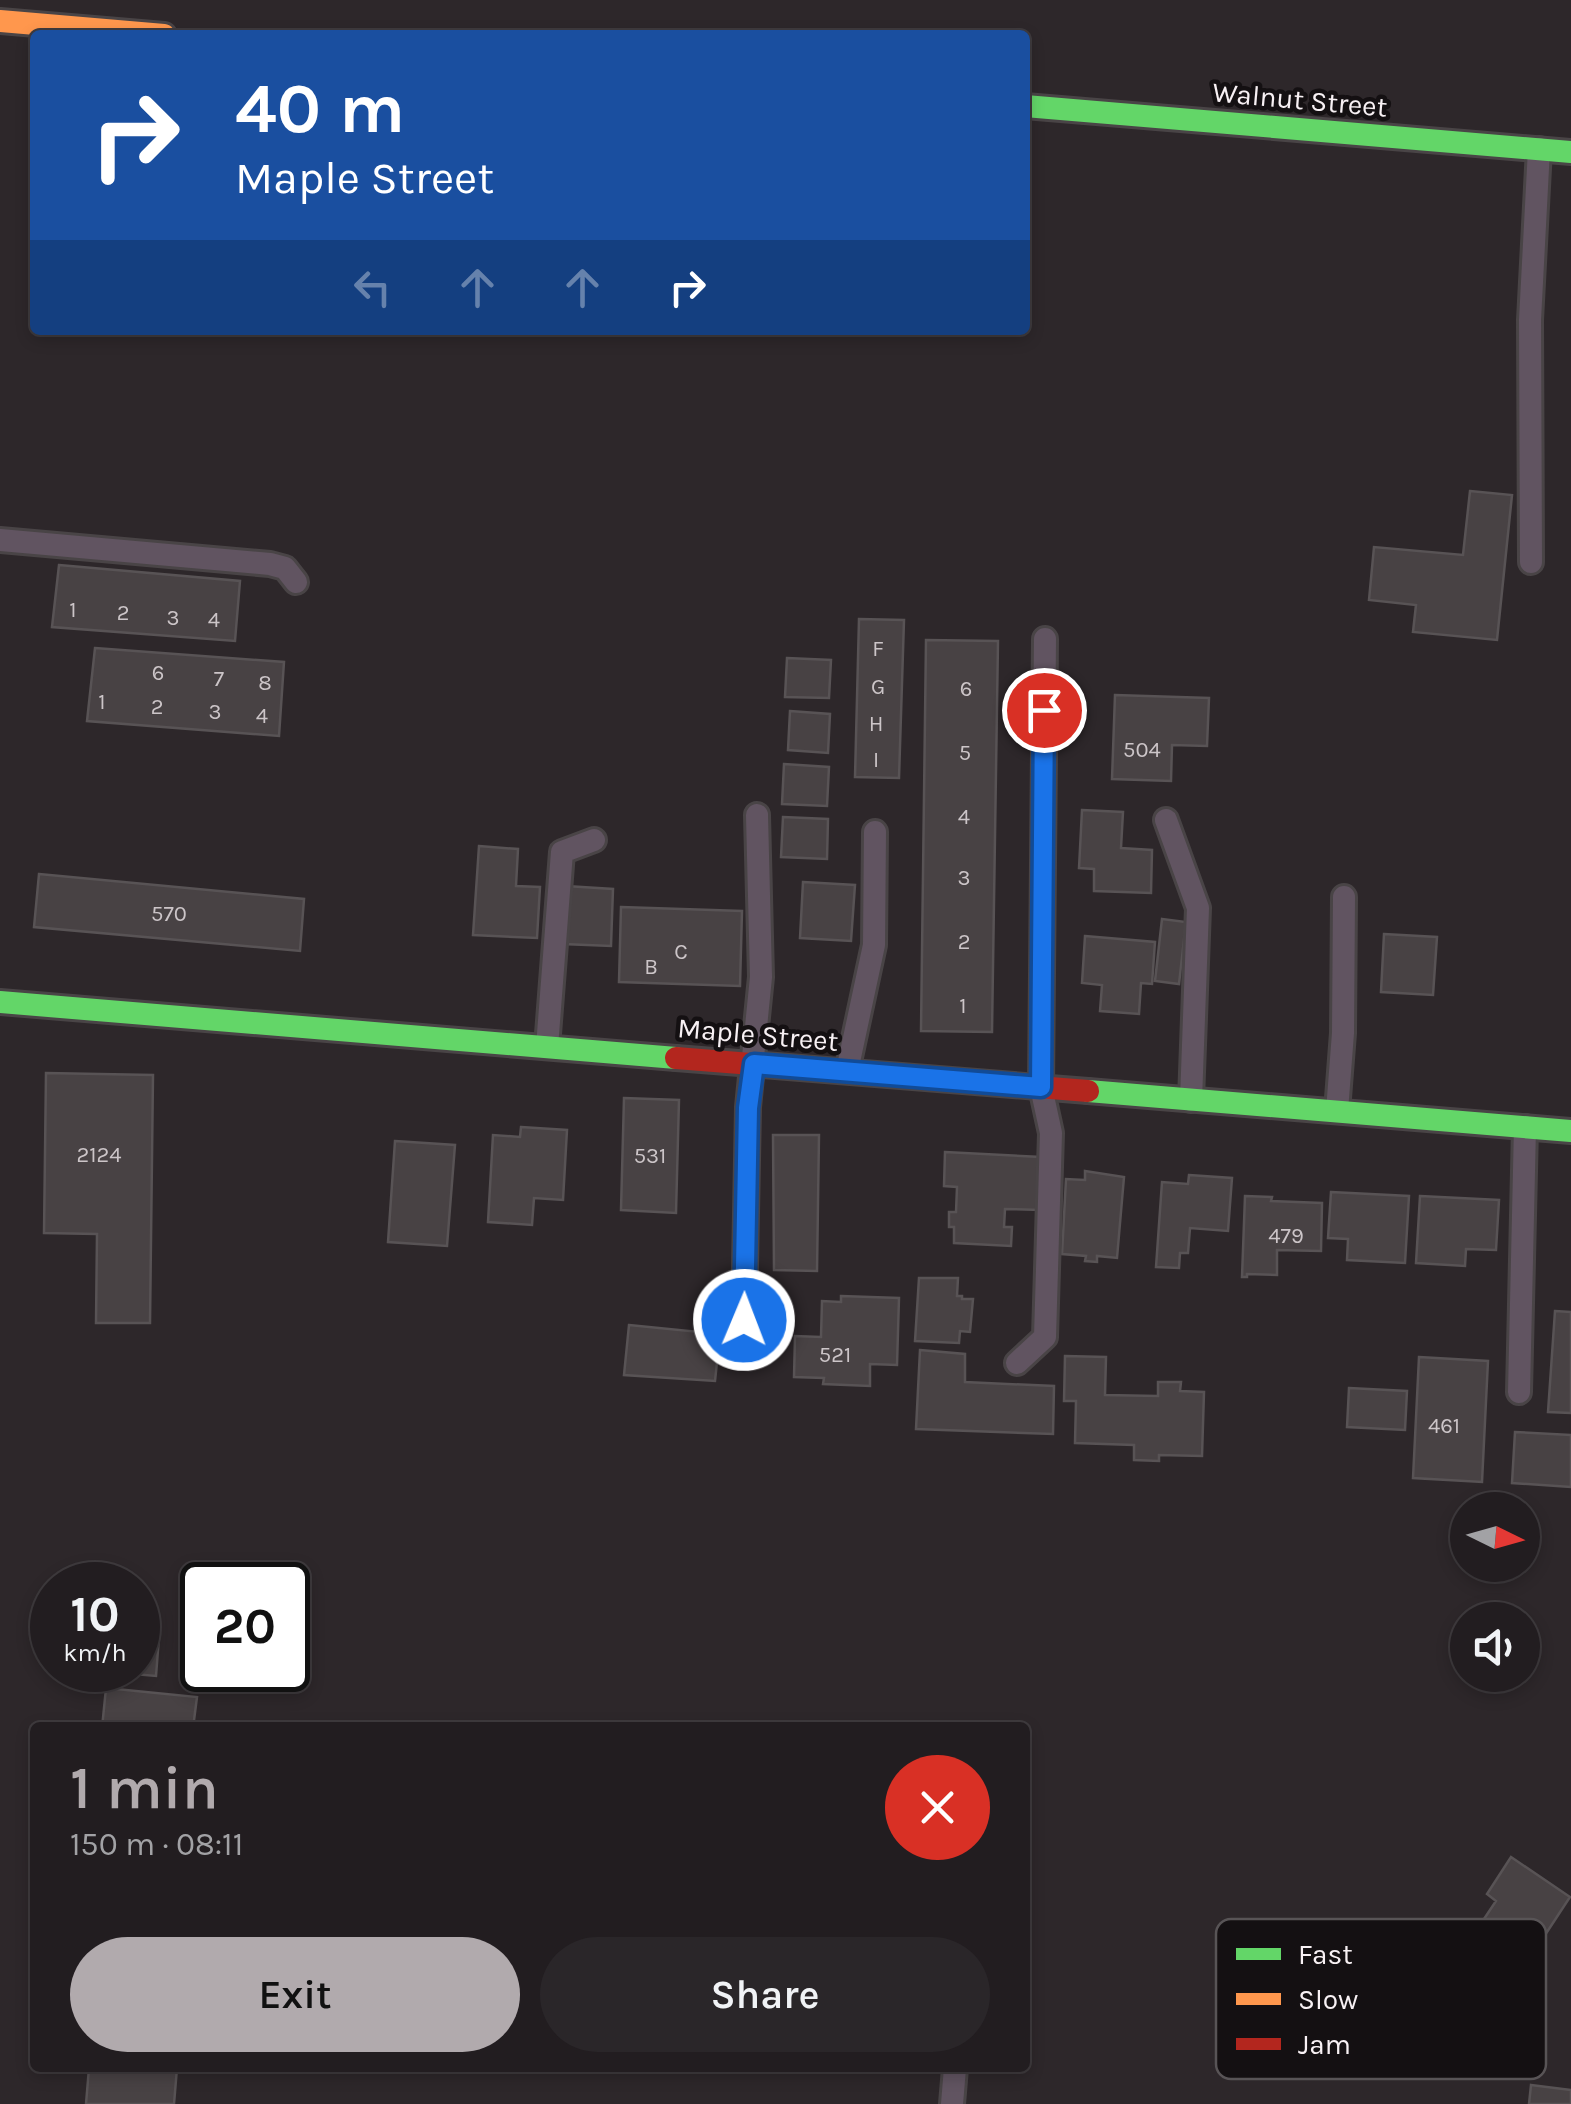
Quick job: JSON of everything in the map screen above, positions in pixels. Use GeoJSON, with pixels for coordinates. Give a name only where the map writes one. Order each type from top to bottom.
{"type":"FeatureCollection","features":[{"type":"Feature","properties":{"kind":"street"},"geometry":{"type":"LineString","coordinates":[[0,22],[101,30]]}},
{"type":"Feature","properties":{"kind":"street","name":"Walnut Street"},"geometry":{"type":"LineString","coordinates":[[1030,106],[1571,152]]}},
{"type":"Feature","properties":{"kind":"street","name":"Maple Street"},"geometry":{"type":"LineString","coordinates":[[0,1002],[1571,1131]]}},
{"type":"Feature","properties":{"kind":"lane"},"geometry":{"type":"LineString","coordinates":[[1531,562],[1530,320],[1538,149]]}},
{"type":"Feature","properties":{"kind":"lane"},"geometry":{"type":"LineString","coordinates":[[0,540],[270,564],[285,568],[296,582]]}},
{"type":"Feature","properties":{"kind":"lane"},"geometry":{"type":"LineString","coordinates":[[1017,1364],[1046,1337],[1051,1133],[1041,1087],[1045,639]]}},
{"type":"Feature","properties":{"kind":"lane"},"geometry":{"type":"LineString","coordinates":[[744,1320],[748,1108],[760,977],[757,816]]}},
{"type":"Feature","properties":{"kind":"lane"},"geometry":{"type":"LineString","coordinates":[[1166,820],[1198,908],[1191,1100]]}},
{"type":"Feature","properties":{"kind":"lane"},"geometry":{"type":"LineString","coordinates":[[846,1071],[874,945],[874,832]]}},
{"type":"Feature","properties":{"kind":"lane"},"geometry":{"type":"LineString","coordinates":[[547,1047],[562,852],[594,840]]}},
{"type":"Feature","properties":{"kind":"lane"},"geometry":{"type":"LineString","coordinates":[[1337,1112],[1343,1033],[1344,897]]}},
{"type":"Feature","properties":{"kind":"lane"},"geometry":{"type":"LineString","coordinates":[[1519,1392],[1524,1127]]}},
{"type":"Feature","properties":{"kind":"lane"},"geometry":{"type":"LineString","coordinates":[[952,2104],[955,2072]]}},
{"type":"Feature","properties":{"kind":"building"},"geometry":{"type":"Polygon","coordinates":[[[1470,491],[1512,495],[1497,640],[1413,632],[1416,605],[1369,600],[1374,547],[1463,555],[1470,491]]]}},
{"type":"Feature","properties":{"kind":"building"},"geometry":{"type":"Polygon","coordinates":[[[59,565],[240,581],[235,641],[52,627],[59,565]]]}},
{"type":"Feature","properties":{"kind":"building"},"geometry":{"type":"Polygon","coordinates":[[[859,619],[904,620],[899,778],[855,777],[859,619]]]}},
{"type":"Feature","properties":{"kind":"building"},"geometry":{"type":"Polygon","coordinates":[[[926,640],[998,641],[992,1032],[921,1031],[926,640]]]}},
{"type":"Feature","properties":{"kind":"building"},"geometry":{"type":"Polygon","coordinates":[[[95,648],[284,662],[279,736],[87,721],[95,648]]]}},
{"type":"Feature","properties":{"kind":"building"},"geometry":{"type":"Polygon","coordinates":[[[787,658],[831,660],[829,698],[785,697],[787,658]]]}},
{"type":"Feature","properties":{"kind":"building"},"geometry":{"type":"Polygon","coordinates":[[[1115,695],[1209,698],[1207,746],[1172,745],[1171,781],[1112,779],[1115,695]]]}},
{"type":"Feature","properties":{"kind":"building"},"geometry":{"type":"Polygon","coordinates":[[[790,711],[830,714],[828,753],[788,750],[790,711]]]}},
{"type":"Feature","properties":{"kind":"building"},"geometry":{"type":"Polygon","coordinates":[[[784,764],[829,767],[827,806],[782,804],[784,764]]]}},
{"type":"Feature","properties":{"kind":"building"},"geometry":{"type":"Polygon","coordinates":[[[1082,810],[1123,812],[1121,848],[1152,850],[1151,893],[1094,891],[1094,869],[1079,868],[1082,810]]]}},
{"type":"Feature","properties":{"kind":"building"},"geometry":{"type":"Polygon","coordinates":[[[783,817],[828,819],[827,859],[781,857],[783,817]]]}},
{"type":"Feature","properties":{"kind":"building"},"geometry":{"type":"Polygon","coordinates":[[[479,846],[518,849],[516,886],[540,887],[537,938],[473,935],[479,846]]]}},
{"type":"Feature","properties":{"kind":"building"},"geometry":{"type":"Polygon","coordinates":[[[39,874],[304,899],[300,951],[34,927],[39,874]]]}},
{"type":"Feature","properties":{"kind":"building"},"geometry":{"type":"Polygon","coordinates":[[[803,882],[855,885],[851,941],[800,938],[803,882]]]}},
{"type":"Feature","properties":{"kind":"building"},"geometry":{"type":"Polygon","coordinates":[[[566,886],[613,889],[611,946],[563,944],[566,886]]]}},
{"type":"Feature","properties":{"kind":"building"},"geometry":{"type":"Polygon","coordinates":[[[621,907],[742,911],[740,986],[619,982],[621,907]]]}},
{"type":"Feature","properties":{"kind":"building"},"geometry":{"type":"Polygon","coordinates":[[[1162,919],[1186,922],[1179,984],[1155,981],[1162,919]]]}},
{"type":"Feature","properties":{"kind":"building"},"geometry":{"type":"Polygon","coordinates":[[[1384,934],[1437,937],[1433,995],[1381,992],[1384,934]]]}},
{"type":"Feature","properties":{"kind":"building"},"geometry":{"type":"Polygon","coordinates":[[[1085,936],[1155,942],[1152,984],[1141,983],[1139,1014],[1100,1011],[1102,985],[1082,983],[1085,936]]]}},
{"type":"Feature","properties":{"kind":"building"},"geometry":{"type":"Polygon","coordinates":[[[46,1073],[153,1075],[150,1323],[96,1323],[97,1234],[44,1233],[46,1073]]]}},
{"type":"Feature","properties":{"kind":"building"},"geometry":{"type":"Polygon","coordinates":[[[624,1098],[679,1100],[676,1213],[621,1210],[624,1098]]]}},
{"type":"Feature","properties":{"kind":"building"},"geometry":{"type":"Polygon","coordinates":[[[521,1127],[567,1130],[563,1200],[534,1198],[532,1225],[488,1222],[493,1135],[520,1137],[521,1127]]]}},
{"type":"Feature","properties":{"kind":"building"},"geometry":{"type":"Polygon","coordinates":[[[773,1135],[819,1135],[817,1271],[774,1270],[773,1135]]]}},
{"type":"Feature","properties":{"kind":"building"},"geometry":{"type":"Polygon","coordinates":[[[395,1141],[455,1145],[447,1246],[388,1242],[395,1141]]]}},
{"type":"Feature","properties":{"kind":"building"},"geometry":{"type":"Polygon","coordinates":[[[945,1152],[1041,1157],[1040,1210],[1005,1209],[1004,1227],[1012,1227],[1011,1246],[954,1243],[949,1212],[956,1212],[957,1187],[944,1186],[945,1152]]]}},
{"type":"Feature","properties":{"kind":"building"},"geometry":{"type":"Polygon","coordinates":[[[1085,1171],[1124,1177],[1117,1258],[1097,1256],[1097,1262],[1085,1261],[1086,1256],[1062,1254],[1066,1179],[1085,1180],[1085,1171]]]}},
{"type":"Feature","properties":{"kind":"building"},"geometry":{"type":"Polygon","coordinates":[[[1189,1175],[1232,1178],[1228,1231],[1190,1228],[1188,1253],[1180,1253],[1179,1268],[1156,1267],[1162,1182],[1188,1184],[1189,1175]]]}},
{"type":"Feature","properties":{"kind":"building"},"geometry":{"type":"Polygon","coordinates":[[[1331,1192],[1409,1196],[1405,1263],[1347,1260],[1348,1239],[1328,1238],[1331,1192]]]}},
{"type":"Feature","properties":{"kind":"building"},"geometry":{"type":"Polygon","coordinates":[[[1245,1196],[1322,1203],[1321,1251],[1277,1250],[1277,1275],[1242,1277],[1245,1196]]]}},
{"type":"Feature","properties":{"kind":"building"},"geometry":{"type":"Polygon","coordinates":[[[1420,1196],[1499,1200],[1496,1250],[1466,1249],[1465,1266],[1416,1263],[1420,1196]]]}},
{"type":"Feature","properties":{"kind":"building"},"geometry":{"type":"Polygon","coordinates":[[[919,1278],[958,1278],[957,1296],[973,1299],[970,1332],[960,1331],[959,1343],[915,1341],[919,1278]]]}},
{"type":"Feature","properties":{"kind":"building"},"geometry":{"type":"Polygon","coordinates":[[[841,1296],[899,1298],[897,1365],[870,1364],[870,1386],[823,1384],[824,1378],[794,1377],[795,1336],[821,1337],[822,1301],[841,1302],[841,1296]]]}},
{"type":"Feature","properties":{"kind":"building"},"geometry":{"type":"Polygon","coordinates":[[[1555,1311],[1571,1312],[1571,1413],[1548,1412],[1555,1311]]]}},
{"type":"Feature","properties":{"kind":"building"},"geometry":{"type":"Polygon","coordinates":[[[629,1325],[720,1334],[715,1381],[624,1375],[629,1325]]]}},
{"type":"Feature","properties":{"kind":"building"},"geometry":{"type":"Polygon","coordinates":[[[920,1350],[965,1354],[965,1382],[1054,1386],[1053,1434],[916,1429],[920,1350]]]}},
{"type":"Feature","properties":{"kind":"building"},"geometry":{"type":"Polygon","coordinates":[[[1065,1356],[1106,1357],[1105,1395],[1158,1396],[1158,1382],[1181,1382],[1180,1391],[1204,1392],[1202,1456],[1159,1455],[1159,1461],[1134,1460],[1134,1445],[1075,1443],[1076,1401],[1064,1401],[1065,1356]]]}},
{"type":"Feature","properties":{"kind":"building"},"geometry":{"type":"Polygon","coordinates":[[[1419,1357],[1488,1361],[1482,1482],[1413,1478],[1419,1357]]]}},
{"type":"Feature","properties":{"kind":"building"},"geometry":{"type":"Polygon","coordinates":[[[1349,1388],[1407,1391],[1405,1430],[1347,1427],[1349,1388]]]}},
{"type":"Feature","properties":{"kind":"building"},"geometry":{"type":"Polygon","coordinates":[[[1515,1432],[1571,1435],[1571,1487],[1512,1483],[1515,1432]]]}},
{"type":"Feature","properties":{"kind":"building"},"geometry":{"type":"Polygon","coordinates":[[[106,1692],[197,1697],[194,1722],[103,1722],[106,1692]]]}},
{"type":"Feature","properties":{"kind":"building"},"geometry":{"type":"Polygon","coordinates":[[[1511,1857],[1570,1897],[1546,1934],[1546,1919],[1484,1919],[1496,1901],[1487,1894],[1511,1857]]]}},
{"type":"Feature","properties":{"kind":"building"},"geometry":{"type":"Polygon","coordinates":[[[89,2072],[177,2072],[174,2104],[86,2104],[89,2072]]]}},
{"type":"Feature","properties":{"kind":"building"},"geometry":{"type":"Polygon","coordinates":[[[1531,2085],[1571,2090],[1571,2104],[1529,2104],[1531,2085]]]}},
{"type":"Feature","properties":{"kind":"traffic: fast"},"geometry":{"type":"LineString","coordinates":[[1030,106],[1571,152]]}},
{"type":"Feature","properties":{"kind":"traffic: fast"},"geometry":{"type":"LineString","coordinates":[[0,1002],[676,1058]]}},
{"type":"Feature","properties":{"kind":"traffic: fast"},"geometry":{"type":"LineString","coordinates":[[1088,1091],[1571,1131]]}},
{"type":"Feature","properties":{"kind":"traffic: slow"},"geometry":{"type":"LineString","coordinates":[[0,21],[105,30]]}},
{"type":"Feature","properties":{"kind":"traffic: jam"},"geometry":{"type":"LineString","coordinates":[[676,1058],[1088,1091]]}},
{"type":"Feature","properties":{"kind":"route"},"geometry":{"type":"LineString","coordinates":[[744,1320],[748,1108],[754,1064],[1041,1087],[1044,710]]}}]}
